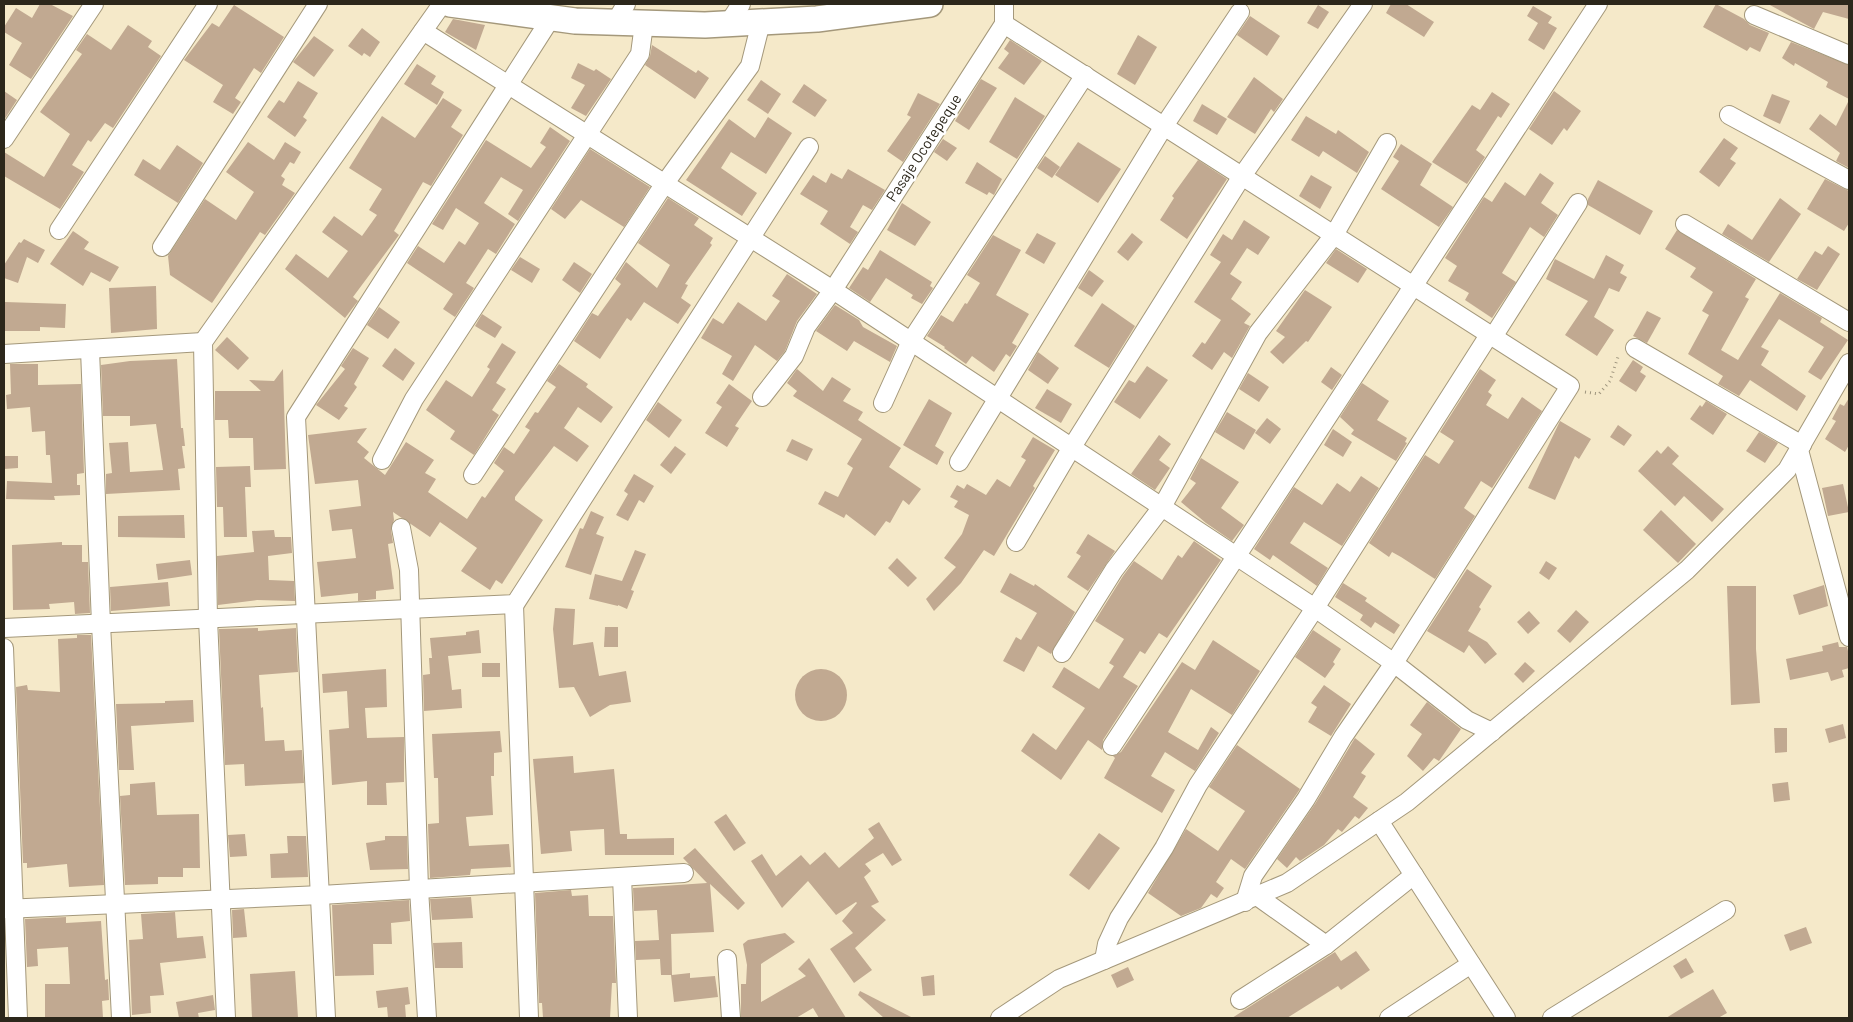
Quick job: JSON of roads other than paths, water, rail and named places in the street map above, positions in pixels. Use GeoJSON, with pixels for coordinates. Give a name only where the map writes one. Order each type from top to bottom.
{"type":"FeatureCollection","features":[{"type":"Feature","properties":{"kind":"main road"},"geometry":{"type":"LineString","coordinates":[[450,4],[500,7],[551,18],[621,13],[644,24],[735,14],[761,22],[860,9],[930,4]]}},
{"type":"Feature","properties":{"kind":"street"},"geometry":{"type":"LineString","coordinates":[[4,139],[94,4]]}},
{"type":"Feature","properties":{"kind":"street"},"geometry":{"type":"LineString","coordinates":[[59,230],[208,4]]}},
{"type":"Feature","properties":{"kind":"street"},"geometry":{"type":"LineString","coordinates":[[162,247],[318,4]]}},
{"type":"Feature","properties":{"kind":"street"},"geometry":{"type":"LineString","coordinates":[[226,1018],[208,619],[203,342],[442,4]]}},
{"type":"Feature","properties":{"kind":"street"},"geometry":{"type":"LineString","coordinates":[[1004,4],[1004,24],[1570,386],[1394,663],[1343,737],[1306,799],[1253,876],[1251,899]]}},
{"type":"Feature","properties":{"kind":"street"},"geometry":{"type":"LineString","coordinates":[[1016,542],[1072,447],[1242,176],[1363,4]]}},
{"type":"Feature","properties":{"kind":"street"},"geometry":{"type":"LineString","coordinates":[[1112,746],[1235,555],[1598,4]]}},
{"type":"Feature","properties":{"kind":"street"},"geometry":{"type":"LineString","coordinates":[[959,462],[1164,126],[1240,12]]}},
{"type":"Feature","properties":{"kind":"street"},"geometry":{"type":"LineString","coordinates":[[1754,14],[1849,55]]}},
{"type":"Feature","properties":{"kind":"street"},"geometry":{"type":"LineString","coordinates":[[326,1018],[322,895],[304,616],[296,418],[551,18]]}},
{"type":"Feature","properties":{"kind":"street"},"geometry":{"type":"LineString","coordinates":[[473,475],[665,183],[750,66],[761,22]]}},
{"type":"Feature","properties":{"kind":"street"},"geometry":{"type":"LineString","coordinates":[[382,460],[414,398],[640,54],[644,24]]}},
{"type":"Feature","properties":{"kind":"street","name":"Pasaje Ocotepeque"},"geometry":{"type":"LineString","coordinates":[[762,396],[794,356],[806,327],[833,290],[1004,24]]}},
{"type":"Feature","properties":{"kind":"street"},"geometry":{"type":"LineString","coordinates":[[423,31],[833,290],[997,397],[1315,608],[1394,663],[1467,720],[1492,732]]}},
{"type":"Feature","properties":{"kind":"street"},"geometry":{"type":"LineString","coordinates":[[883,403],[911,341],[1085,75]]}},
{"type":"Feature","properties":{"kind":"street"},"geometry":{"type":"LineString","coordinates":[[1729,115],[1849,180]]}},
{"type":"Feature","properties":{"kind":"street"},"geometry":{"type":"LineString","coordinates":[[1062,653],[1114,570],[1162,506],[1258,333],[1334,235],[1387,143]]}},
{"type":"Feature","properties":{"kind":"street"},"geometry":{"type":"LineString","coordinates":[[528,1018],[514,605],[809,147]]}},
{"type":"Feature","properties":{"kind":"street"},"geometry":{"type":"LineString","coordinates":[[1104,960],[1107,944],[1132,895],[1164,848],[1198,785],[1226,740],[1315,608],[1578,203]]}},
{"type":"Feature","properties":{"kind":"street"},"geometry":{"type":"LineString","coordinates":[[1685,224],[1849,322]]}},
{"type":"Feature","properties":{"kind":"street"},"geometry":{"type":"LineString","coordinates":[[4,354],[203,342]]}},
{"type":"Feature","properties":{"kind":"street"},"geometry":{"type":"LineString","coordinates":[[1635,348],[1801,448],[1849,637]]}},
{"type":"Feature","properties":{"kind":"street"},"geometry":{"type":"LineString","coordinates":[[90,350],[101,624],[121,1018]]}},
{"type":"Feature","properties":{"kind":"street"},"geometry":{"type":"LineString","coordinates":[[1000,1018],[1059,979],[1287,883],[1407,802],[1687,570],[1787,470],[1849,363]]}},
{"type":"Feature","properties":{"kind":"street"},"geometry":{"type":"LineString","coordinates":[[401,528],[409,570],[419,889],[426,1018]]}},
{"type":"Feature","properties":{"kind":"street"},"geometry":{"type":"LineString","coordinates":[[4,628],[304,616],[514,605]]}},
{"type":"Feature","properties":{"kind":"street"},"geometry":{"type":"LineString","coordinates":[[4,648],[9,908],[18,1018]]}},
{"type":"Feature","properties":{"kind":"street"},"geometry":{"type":"LineString","coordinates":[[1379,821],[1506,1018]]}},
{"type":"Feature","properties":{"kind":"street"},"geometry":{"type":"LineString","coordinates":[[9,908],[322,895],[684,873]]}},
{"type":"Feature","properties":{"kind":"street"},"geometry":{"type":"LineString","coordinates":[[1240,1000],[1326,944],[1414,875]]}},
{"type":"Feature","properties":{"kind":"street"},"geometry":{"type":"LineString","coordinates":[[622,877],[628,1018]]}},
{"type":"Feature","properties":{"kind":"street"},"geometry":{"type":"LineString","coordinates":[[1251,899],[1326,944]]}},
{"type":"Feature","properties":{"kind":"street"},"geometry":{"type":"LineString","coordinates":[[1552,1018],[1726,910]]}},
{"type":"Feature","properties":{"kind":"street"},"geometry":{"type":"LineString","coordinates":[[727,960],[731,1018]]}},
{"type":"Feature","properties":{"kind":"street"},"geometry":{"type":"LineString","coordinates":[[1389,1018],[1471,964]]}}]}
